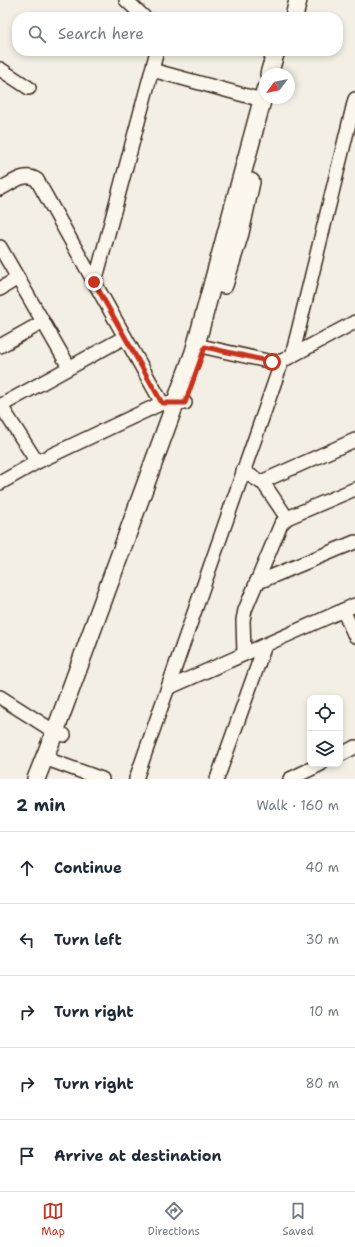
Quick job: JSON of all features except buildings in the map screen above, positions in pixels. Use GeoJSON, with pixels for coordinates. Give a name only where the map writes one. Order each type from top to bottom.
{"type":"FeatureCollection","features":[{"type":"Feature","properties":{"kind":"street"},"geometry":{"type":"LineString","coordinates":[[126,0],[139,12]]}},
{"type":"Feature","properties":{"kind":"street"},"geometry":{"type":"LineString","coordinates":[[285,12],[288,0]]}},
{"type":"Feature","properties":{"kind":"street"},"geometry":{"type":"LineString","coordinates":[[295,12],[298,0]]}},
{"type":"Feature","properties":{"kind":"street"},"geometry":{"type":"LineString","coordinates":[[94,282],[156,56]]}},
{"type":"Feature","properties":{"kind":"street"},"geometry":{"type":"LineString","coordinates":[[271,68],[274,56]]}},
{"type":"Feature","properties":{"kind":"street"},"geometry":{"type":"LineString","coordinates":[[281,68],[284,56]]}},
{"type":"Feature","properties":{"kind":"street"},"geometry":{"type":"LineString","coordinates":[[0,69],[29,88]]}},
{"type":"Feature","properties":{"kind":"street"},"geometry":{"type":"LineString","coordinates":[[152,70],[259,94]]}},
{"type":"Feature","properties":{"kind":"street"},"geometry":{"type":"LineString","coordinates":[[136,779],[243,471],[287,359],[355,99]]}},
{"type":"Feature","properties":{"kind":"street"},"geometry":{"type":"LineString","coordinates":[[48,779],[50,760],[124,574],[174,403],[201,346],[240,233],[258,152],[266,104]]}},
{"type":"Feature","properties":{"kind":"street"},"geometry":{"type":"LineString","coordinates":[[0,189],[27,176],[32,176],[37,180],[125,337],[174,403]]}},
{"type":"Feature","properties":{"kind":"street"},"geometry":{"type":"LineString","coordinates":[[0,247],[69,367]]}},
{"type":"Feature","properties":{"kind":"street"},"geometry":{"type":"LineString","coordinates":[[0,289],[18,278]]}},
{"type":"Feature","properties":{"kind":"street"},"geometry":{"type":"LineString","coordinates":[[0,346],[43,322]]}},
{"type":"Feature","properties":{"kind":"street"},"geometry":{"type":"LineString","coordinates":[[201,346],[272,362],[287,359],[355,322]]}},
{"type":"Feature","properties":{"kind":"street"},"geometry":{"type":"LineString","coordinates":[[37,462],[0,406],[125,337]]}},
{"type":"Feature","properties":{"kind":"street"},"geometry":{"type":"LineString","coordinates":[[0,483],[37,462],[174,403]]}},
{"type":"Feature","properties":{"kind":"street"},"geometry":{"type":"LineString","coordinates":[[260,482],[355,440]]}},
{"type":"Feature","properties":{"kind":"street"},"geometry":{"type":"LineString","coordinates":[[243,471],[266,486],[287,518]]}},
{"type":"Feature","properties":{"kind":"street"},"geometry":{"type":"LineString","coordinates":[[244,654],[244,615],[281,524],[287,518],[355,488]]}},
{"type":"Feature","properties":{"kind":"street"},"geometry":{"type":"LineString","coordinates":[[256,583],[355,542]]}},
{"type":"Feature","properties":{"kind":"street"},"geometry":{"type":"LineString","coordinates":[[168,688],[349,607],[355,636]]}},
{"type":"Feature","properties":{"kind":"street"},"geometry":{"type":"LineString","coordinates":[[217,779],[265,645]]}},
{"type":"Feature","properties":{"kind":"street"},"geometry":{"type":"LineString","coordinates":[[0,697],[60,734]]}},
{"type":"Feature","properties":{"kind":"street"},"geometry":{"type":"LineString","coordinates":[[343,753],[355,747]]}},
{"type":"Feature","properties":{"kind":"street"},"geometry":{"type":"LineString","coordinates":[[36,779],[50,760]]}},
{"type":"Feature","properties":{"kind":"street"},"geometry":{"type":"LineString","coordinates":[[50,760],[102,779]]}},
{"type":"Feature","properties":{"kind":"street"},"geometry":{"type":"LineString","coordinates":[[290,779],[315,767]]}},
{"type":"Feature","properties":{"kind":"route"},"geometry":{"type":"LineString","coordinates":[[94,282],[162,403],[185,403],[205,347],[272,362]]}}]}
